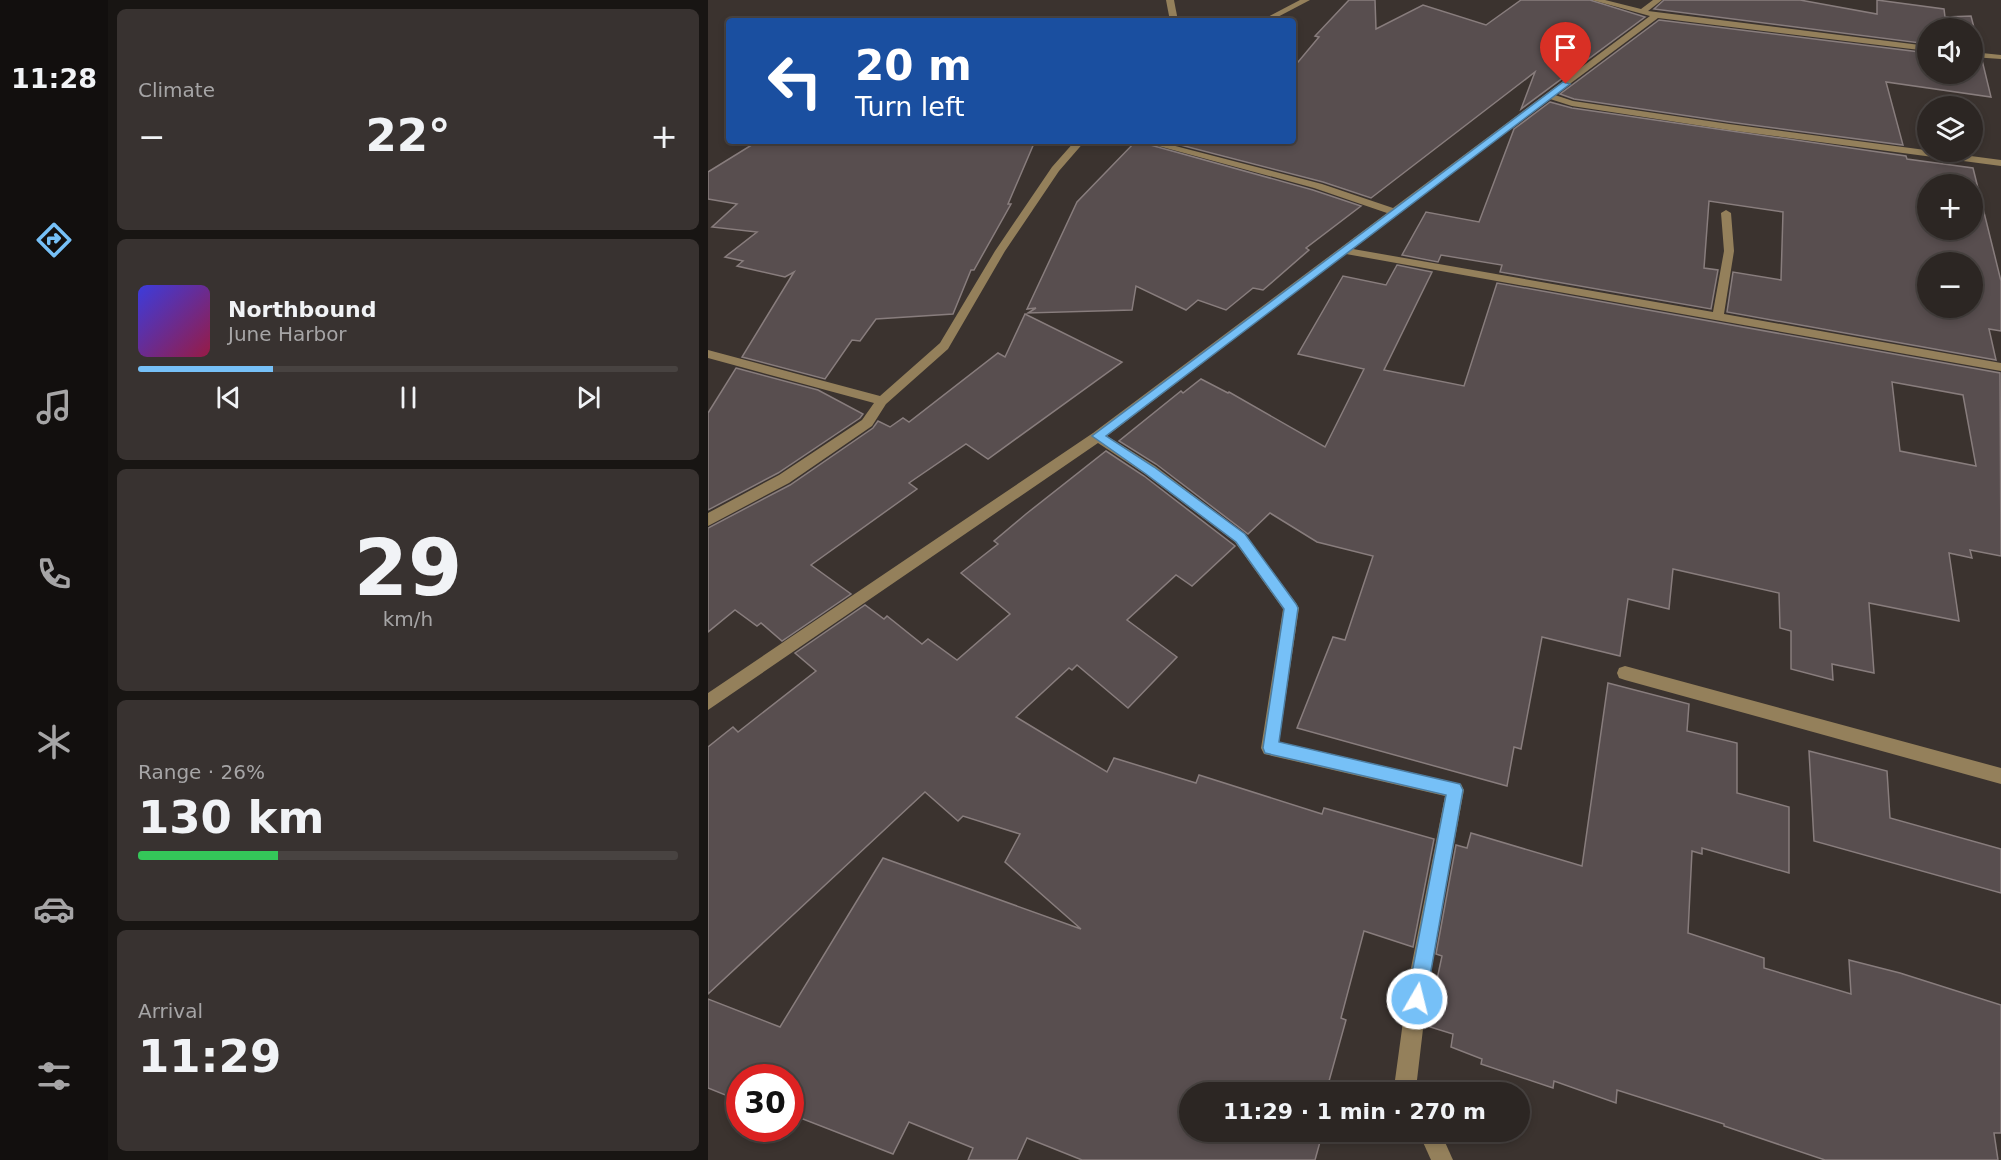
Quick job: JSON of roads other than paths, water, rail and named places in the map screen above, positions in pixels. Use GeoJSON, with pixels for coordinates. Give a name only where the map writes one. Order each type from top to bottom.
{"type":"FeatureCollection","features":[{"type":"Feature","properties":{"kind":"street"},"geometry":{"type":"LineString","coordinates":[[1170,0],[1173,18]]}},
{"type":"Feature","properties":{"kind":"street"},"geometry":{"type":"LineString","coordinates":[[1270,18],[1306,0]]}},
{"type":"Feature","properties":{"kind":"street"},"geometry":{"type":"LineString","coordinates":[[1596,0],[1656,15],[1917,48]]}},
{"type":"Feature","properties":{"kind":"street"},"geometry":{"type":"LineString","coordinates":[[1642,12],[1658,0]]}},
{"type":"Feature","properties":{"kind":"street"},"geometry":{"type":"LineString","coordinates":[[708,702],[1098,436],[1656,15]]}},
{"type":"Feature","properties":{"kind":"street"},"geometry":{"type":"LineString","coordinates":[[1983,55],[2001,57]]}},
{"type":"Feature","properties":{"kind":"street"},"geometry":{"type":"LineString","coordinates":[[1549,96],[1572,103],[1729,127],[2001,163]]}},
{"type":"Feature","properties":{"kind":"street"},"geometry":{"type":"LineString","coordinates":[[708,519],[784,479],[867,423],[882,401],[944,346],[1000,251],[1055,168],[1077,144]]}},
{"type":"Feature","properties":{"kind":"street"},"geometry":{"type":"LineString","coordinates":[[1156,144],[1318,186],[1394,212]]}},
{"type":"Feature","properties":{"kind":"street"},"geometry":{"type":"LineString","coordinates":[[1718,317],[1729,251],[1726,213]]}},
{"type":"Feature","properties":{"kind":"street"},"geometry":{"type":"LineString","coordinates":[[1346,251],[2001,367]]}},
{"type":"Feature","properties":{"kind":"street"},"geometry":{"type":"LineString","coordinates":[[708,354],[882,401]]}},
{"type":"Feature","properties":{"kind":"street"},"geometry":{"type":"LineString","coordinates":[[1098,436],[1150,470],[1240,538],[1291,608],[1270,748],[1455,790],[1419,978],[1407,1082]]}},
{"type":"Feature","properties":{"kind":"street"},"geometry":{"type":"LineString","coordinates":[[1625,673],[2001,776]]}},
{"type":"Feature","properties":{"kind":"street"},"geometry":{"type":"LineString","coordinates":[[1434,1142],[1442,1160]]}}]}
